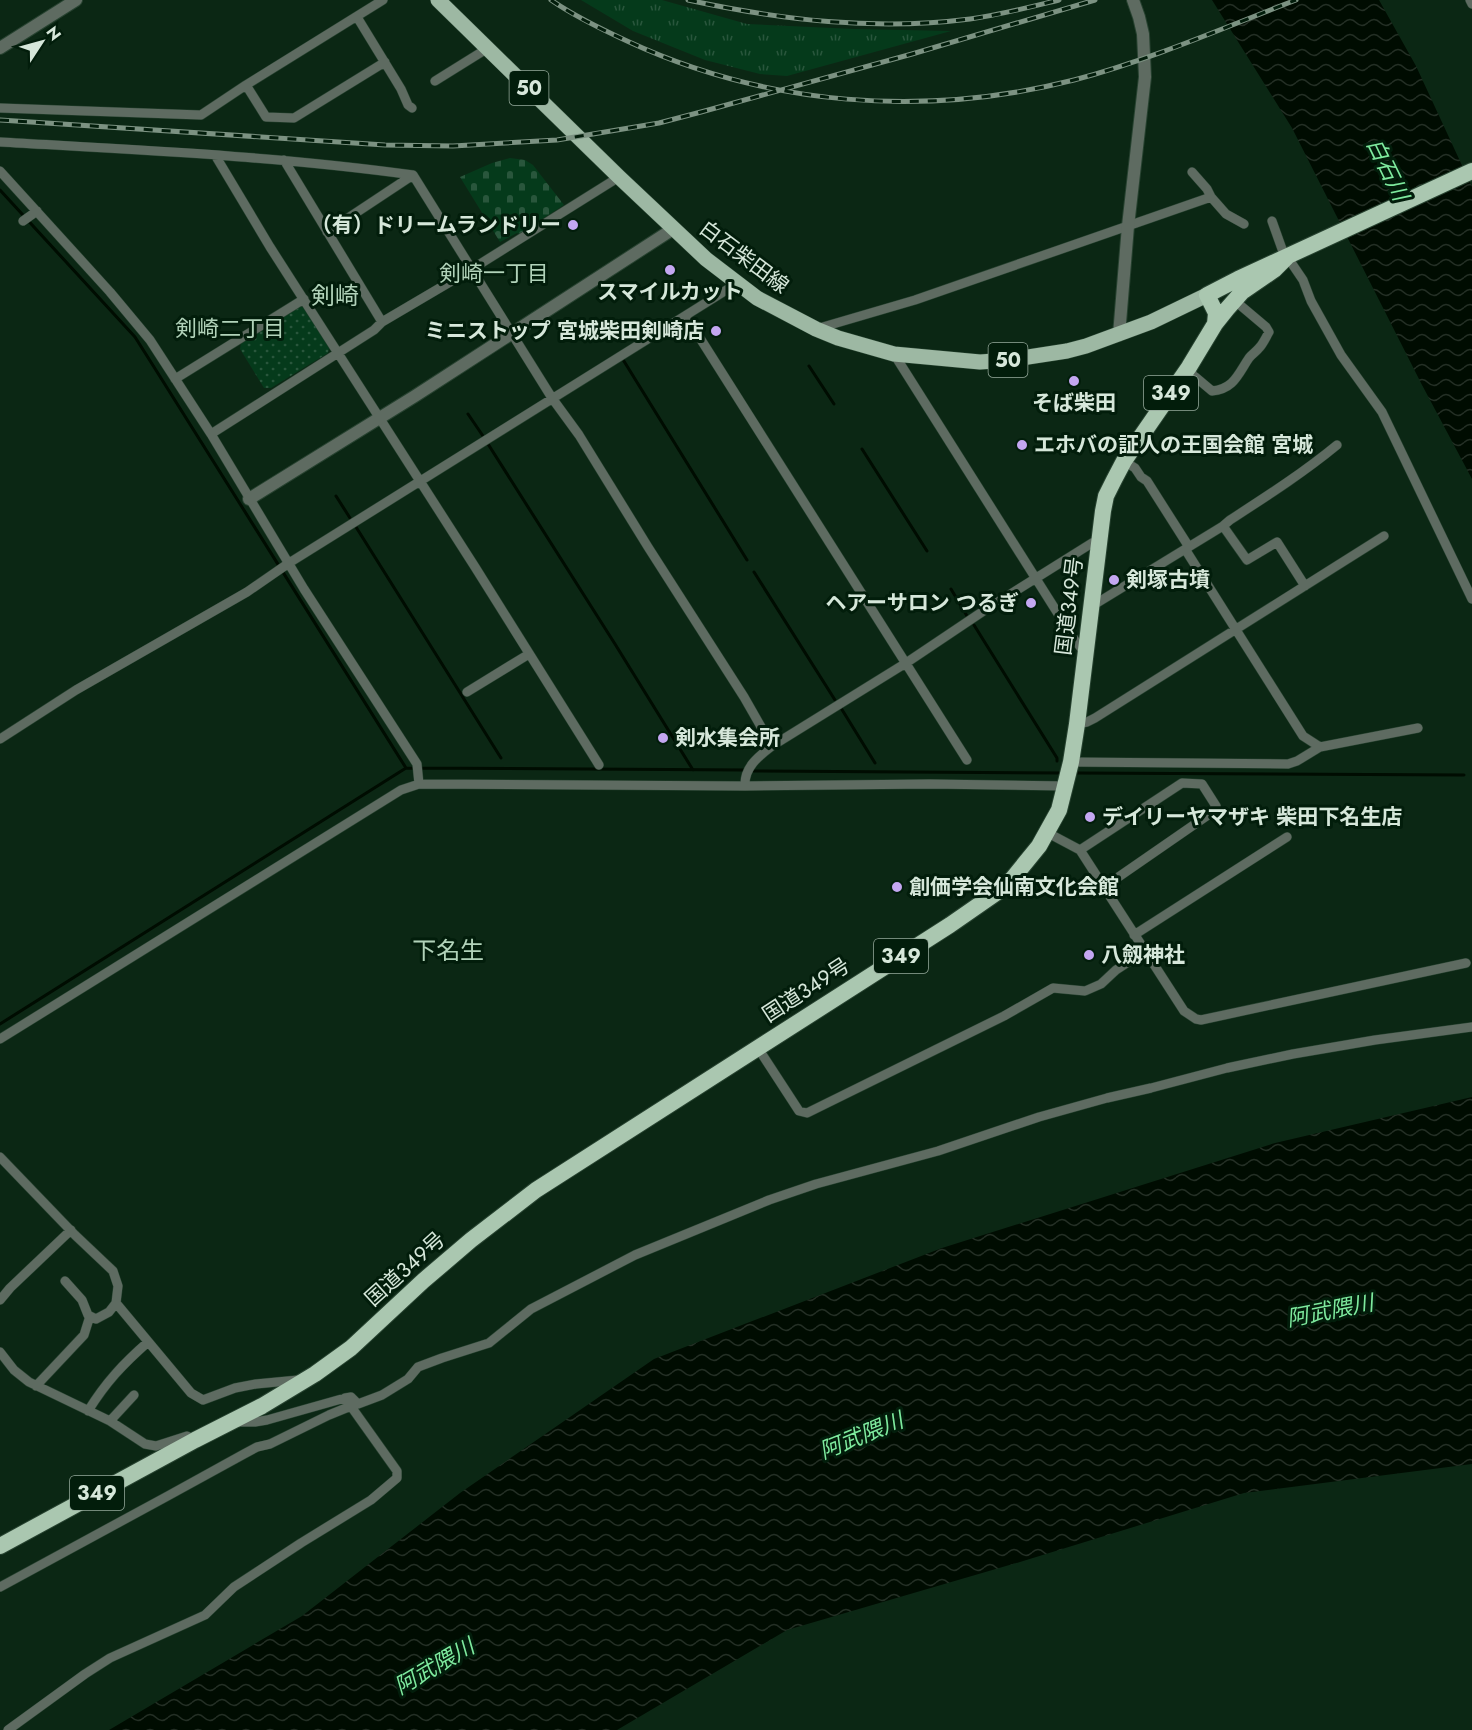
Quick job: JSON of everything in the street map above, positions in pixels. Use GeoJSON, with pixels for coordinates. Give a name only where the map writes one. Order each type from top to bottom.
{"type":"FeatureCollection","features":[{"type":"Feature","properties":{"kind":"highway","name":"349"},"geometry":{"type":"LineString","coordinates":[[1208,295],[1472,171]]}},
{"type":"Feature","properties":{"kind":"highway","name":"349"},"geometry":{"type":"LineString","coordinates":[[1215,324],[1234,300],[1250,285],[1274,270],[1287,257]]}},
{"type":"Feature","properties":{"kind":"highway"},"geometry":{"type":"LineString","coordinates":[[1208,295],[1215,313],[1215,324]]}},
{"type":"Feature","properties":{"kind":"highway","name":"国道349号"},"geometry":{"type":"LineString","coordinates":[[0,1546],[304,1382],[351,1348],[441,1265],[514,1206],[950,924],[999,891],[1013,878],[1032,857],[1048,833],[1059,810],[1069,774],[1106,496],[1124,461],[1189,367],[1215,324]]}},
{"type":"Feature","properties":{"kind":"main road","name":"白石柴田線"},"geometry":{"type":"LineString","coordinates":[[438,0],[673,229],[736,284],[757,298],[838,338],[894,354],[980,362],[1009,360],[1067,351],[1151,322],[1208,295]]}},
{"type":"Feature","properties":{"kind":"street"},"geometry":{"type":"LineString","coordinates":[[0,48],[76,0]]}},
{"type":"Feature","properties":{"kind":"street"},"geometry":{"type":"LineString","coordinates":[[0,108],[201,115],[383,0]]}},
{"type":"Feature","properties":{"kind":"street"},"geometry":{"type":"LineString","coordinates":[[1119,334],[1128,226],[1145,77],[1143,34],[1133,0]]}},
{"type":"Feature","properties":{"kind":"street"},"geometry":{"type":"LineString","coordinates":[[357,17],[401,88],[408,105],[412,108]]}},
{"type":"Feature","properties":{"kind":"street"},"geometry":{"type":"LineString","coordinates":[[435,81],[488,48]]}},
{"type":"Feature","properties":{"kind":"street"},"geometry":{"type":"LineString","coordinates":[[246,85],[266,117],[294,118],[385,62]]}},
{"type":"Feature","properties":{"kind":"street"},"geometry":{"type":"LineString","coordinates":[[0,142],[284,160],[413,175],[552,398],[579,435],[744,697],[772,746]]}},
{"type":"Feature","properties":{"kind":"street"},"geometry":{"type":"LineString","coordinates":[[215,155],[599,765]]}},
{"type":"Feature","properties":{"kind":"street"},"geometry":{"type":"LineString","coordinates":[[284,160],[382,322]]}},
{"type":"Feature","properties":{"kind":"street"},"geometry":{"type":"LineString","coordinates":[[0,171],[145,333],[211,434],[285,566],[334,636],[417,764],[418,781]]}},
{"type":"Feature","properties":{"kind":"street"},"geometry":{"type":"LineString","coordinates":[[1192,172],[1227,214],[1244,224]]}},
{"type":"Feature","properties":{"kind":"street"},"geometry":{"type":"LineString","coordinates":[[327,232],[413,175]]}},
{"type":"Feature","properties":{"kind":"street"},"geometry":{"type":"LineString","coordinates":[[211,434],[374,330],[382,322],[619,177]]}},
{"type":"Feature","properties":{"kind":"street"},"geometry":{"type":"LineString","coordinates":[[816,329],[915,300],[1211,197]]}},
{"type":"Feature","properties":{"kind":"street"},"geometry":{"type":"LineString","coordinates":[[23,221],[37,211]]}},
{"type":"Feature","properties":{"kind":"street"},"geometry":{"type":"LineString","coordinates":[[1272,221],[1287,257],[1303,280],[1311,301],[1341,355],[1382,412],[1472,599]]}},
{"type":"Feature","properties":{"kind":"street"},"geometry":{"type":"LineString","coordinates":[[249,499],[380,418],[673,229]]}},
{"type":"Feature","properties":{"kind":"street"},"geometry":{"type":"LineString","coordinates":[[0,739],[76,690],[247,592],[736,284]]}},
{"type":"Feature","properties":{"kind":"street"},"geometry":{"type":"LineString","coordinates":[[175,379],[304,299]]}},
{"type":"Feature","properties":{"kind":"street"},"geometry":{"type":"LineString","coordinates":[[1189,367],[1193,375],[1212,391],[1218,390],[1227,387],[1242,371],[1249,358],[1261,347],[1269,332],[1234,300]]}},
{"type":"Feature","properties":{"kind":"street"},"geometry":{"type":"LineString","coordinates":[[686,316],[967,760]]}},
{"type":"Feature","properties":{"kind":"street"},"geometry":{"type":"LineString","coordinates":[[894,354],[1074,639],[1086,654]]}},
{"type":"Feature","properties":{"kind":"street"},"geometry":{"type":"LineString","coordinates":[[1092,606],[1223,526],[1314,465],[1337,445]]}},
{"type":"Feature","properties":{"kind":"street"},"geometry":{"type":"LineString","coordinates":[[1124,461],[1135,468],[1147,481],[1235,629],[1303,736],[1320,747]]}},
{"type":"Feature","properties":{"kind":"street"},"geometry":{"type":"LineString","coordinates":[[1223,526],[1247,560],[1277,542],[1305,586]]}},
{"type":"Feature","properties":{"kind":"street"},"geometry":{"type":"LineString","coordinates":[[1077,724],[1095,718],[1384,536]]}},
{"type":"Feature","properties":{"kind":"street"},"geometry":{"type":"LineString","coordinates":[[744,784],[753,760],[772,746],[906,663],[1036,578],[1100,540]]}},
{"type":"Feature","properties":{"kind":"street"},"geometry":{"type":"LineString","coordinates":[[467,692],[529,654]]}},
{"type":"Feature","properties":{"kind":"street"},"geometry":{"type":"LineString","coordinates":[[0,1039],[418,781],[930,784],[1069,774],[1288,764],[1320,747],[1418,728]]}},
{"type":"Feature","properties":{"kind":"street"},"geometry":{"type":"LineString","coordinates":[[1080,850],[1182,783],[1202,784],[1216,806],[1211,813],[1104,887]]}},
{"type":"Feature","properties":{"kind":"street"},"geometry":{"type":"LineString","coordinates":[[1048,833],[1080,850],[1184,1011],[1196,1019],[1201,1020],[1466,963]]}},
{"type":"Feature","properties":{"kind":"street"},"geometry":{"type":"LineString","coordinates":[[1134,935],[1287,837]]}},
{"type":"Feature","properties":{"kind":"street"},"geometry":{"type":"LineString","coordinates":[[758,1048],[799,1111],[807,1113],[993,1021],[1053,988],[1085,991],[1101,984],[1116,970],[1145,951]]}},
{"type":"Feature","properties":{"kind":"street"},"geometry":{"type":"LineString","coordinates":[[0,1587],[257,1447],[270,1444],[348,1402],[351,1397],[358,1404],[382,1395],[408,1379],[418,1367],[489,1343],[531,1309],[635,1255],[778,1196],[938,1151],[1039,1117],[1227,1068],[1316,1050],[1472,1027]]}},
{"type":"Feature","properties":{"kind":"street"},"geometry":{"type":"LineString","coordinates":[[0,1157],[113,1270],[118,1286],[116,1303],[109,1312],[96,1319],[88,1315],[82,1300],[65,1281]]}},
{"type":"Feature","properties":{"kind":"street"},"geometry":{"type":"LineString","coordinates":[[0,1300],[71,1230]]}},
{"type":"Feature","properties":{"kind":"street"},"geometry":{"type":"LineString","coordinates":[[116,1303],[191,1394],[203,1400],[236,1388],[256,1384],[296,1380],[304,1382]]}},
{"type":"Feature","properties":{"kind":"street"},"geometry":{"type":"LineString","coordinates":[[36,1386],[84,1335],[90,1316]]}},
{"type":"Feature","properties":{"kind":"street"},"geometry":{"type":"LineString","coordinates":[[88,1411],[103,1388],[121,1367],[148,1342]]}},
{"type":"Feature","properties":{"kind":"street"},"geometry":{"type":"LineString","coordinates":[[0,1352],[14,1370],[36,1386],[110,1421],[149,1446],[187,1436],[195,1440]]}},
{"type":"Feature","properties":{"kind":"street"},"geometry":{"type":"LineString","coordinates":[[110,1421],[134,1395]]}},
{"type":"Feature","properties":{"kind":"street"},"geometry":{"type":"LineString","coordinates":[[230,1421],[255,1422],[348,1402]]}},
{"type":"Feature","properties":{"kind":"street"},"geometry":{"type":"LineString","coordinates":[[8,1730],[110,1658],[205,1615],[234,1587],[371,1500],[395,1481],[397,1471],[348,1402]]}},
{"type":"Feature","properties":{"kind":"green space"},"geometry":{"type":"Polygon","coordinates":[[[581,0],[662,0],[747,24],[951,31],[787,76],[760,74],[705,60],[633,31],[581,0]]]}},
{"type":"Feature","properties":{"kind":"green space"},"geometry":{"type":"Polygon","coordinates":[[[510,158],[525,160],[533,165],[564,205],[519,234],[500,242],[460,177],[510,158]]]}},
{"type":"Feature","properties":{"kind":"green space"},"geometry":{"type":"Polygon","coordinates":[[[298,305],[306,307],[330,344],[328,353],[271,388],[264,388],[240,349],[241,343],[298,305]]]}},
{"type":"Feature","properties":{"kind":"water","name":"白石川"},"geometry":{"type":"Polygon","coordinates":[[[1212,0],[1379,0],[1416,66],[1472,187],[1472,479],[1292,128],[1212,0]]]}},
{"type":"Feature","properties":{"kind":"water","name":"阿武隈川"},"geometry":{"type":"Polygon","coordinates":[[[1472,1097],[1472,1464],[1244,1493],[787,1630],[617,1730],[109,1730],[302,1616],[460,1493],[654,1359],[942,1248],[1275,1143],[1472,1097]]]}},
{"type":"Feature","properties":{"kind":"waterway"},"geometry":{"type":"LineString","coordinates":[[0,190],[135,337],[406,768]]}},
{"type":"Feature","properties":{"kind":"waterway"},"geometry":{"type":"LineString","coordinates":[[622,358],[747,560]]}},
{"type":"Feature","properties":{"kind":"waterway"},"geometry":{"type":"LineString","coordinates":[[809,366],[834,404]]}},
{"type":"Feature","properties":{"kind":"waterway"},"geometry":{"type":"LineString","coordinates":[[468,414],[483,436]]}},
{"type":"Feature","properties":{"kind":"waterway"},"geometry":{"type":"LineString","coordinates":[[488,444],[693,770]]}},
{"type":"Feature","properties":{"kind":"waterway"},"geometry":{"type":"LineString","coordinates":[[862,449],[927,551]]}},
{"type":"Feature","properties":{"kind":"waterway"},"geometry":{"type":"LineString","coordinates":[[336,496],[350,518]]}},
{"type":"Feature","properties":{"kind":"waterway"},"geometry":{"type":"LineString","coordinates":[[356,527],[501,758]]}},
{"type":"Feature","properties":{"kind":"waterway"},"geometry":{"type":"LineString","coordinates":[[754,572],[835,700]]}},
{"type":"Feature","properties":{"kind":"waterway"},"geometry":{"type":"LineString","coordinates":[[951,589],[967,616]]}},
{"type":"Feature","properties":{"kind":"waterway"},"geometry":{"type":"LineString","coordinates":[[974,625],[1057,761]]}},
{"type":"Feature","properties":{"kind":"waterway"},"geometry":{"type":"LineString","coordinates":[[841,708],[875,763]]}},
{"type":"Feature","properties":{"kind":"waterway"},"geometry":{"type":"LineString","coordinates":[[0,1024],[406,768],[745,770]]}},
{"type":"Feature","properties":{"kind":"waterway"},"geometry":{"type":"LineString","coordinates":[[752,771],[1063,773]]}},
{"type":"Feature","properties":{"kind":"waterway"},"geometry":{"type":"LineString","coordinates":[[1076,773],[1464,775]]}},
{"type":"Feature","properties":{"kind":"railway"},"geometry":{"type":"LineString","coordinates":[[551,0],[578,17],[627,41],[680,63],[735,80],[790,92],[847,99],[904,101],[961,99],[1017,92],[1074,80],[1158,53],[1296,0]]}},
{"type":"Feature","properties":{"kind":"railway"},"geometry":{"type":"LineString","coordinates":[[688,0],[793,18],[864,24],[934,22],[981,17],[1059,0]]}},
{"type":"Feature","properties":{"kind":"railway"},"geometry":{"type":"LineString","coordinates":[[0,120],[385,145],[453,146],[557,140],[659,123],[912,54],[1095,0]]}},
{"type":"Feature","properties":{"kind":"place","name":"（有）ドリームランドリー"},"geometry":{"type":"Point","coordinates":[573,225]}},
{"type":"Feature","properties":{"kind":"place","name":"スマイルカット"},"geometry":{"type":"Point","coordinates":[670,270]}},
{"type":"Feature","properties":{"kind":"place","name":"ミニストップ 宮城柴田剣崎店"},"geometry":{"type":"Point","coordinates":[716,331]}},
{"type":"Feature","properties":{"kind":"place","name":"そば柴田"},"geometry":{"type":"Point","coordinates":[1074,381]}},
{"type":"Feature","properties":{"kind":"place","name":"エホバの証人の王国会館 宮城"},"geometry":{"type":"Point","coordinates":[1022,445]}},
{"type":"Feature","properties":{"kind":"place","name":"剣塚古墳"},"geometry":{"type":"Point","coordinates":[1114,580]}},
{"type":"Feature","properties":{"kind":"place","name":"ヘアーサロン つるぎ"},"geometry":{"type":"Point","coordinates":[1031,603]}},
{"type":"Feature","properties":{"kind":"place","name":"剣水集会所"},"geometry":{"type":"Point","coordinates":[663,738]}},
{"type":"Feature","properties":{"kind":"place","name":"デイリーヤマザキ 柴田下名生店"},"geometry":{"type":"Point","coordinates":[1090,817]}},
{"type":"Feature","properties":{"kind":"place","name":"創価学会仙南文化会館"},"geometry":{"type":"Point","coordinates":[897,887]}},
{"type":"Feature","properties":{"kind":"place","name":"八劔神社"},"geometry":{"type":"Point","coordinates":[1089,955]}},
{"type":"Feature","properties":{"kind":"district","name":"剣崎一丁目"},"geometry":{"type":"Point","coordinates":[494,273]}},
{"type":"Feature","properties":{"kind":"district","name":"剣崎"},"geometry":{"type":"Point","coordinates":[335,296]}},
{"type":"Feature","properties":{"kind":"district","name":"剣崎二丁目"},"geometry":{"type":"Point","coordinates":[230,328]}},
{"type":"Feature","properties":{"kind":"district","name":"下名生"},"geometry":{"type":"Point","coordinates":[448,951]}}]}
